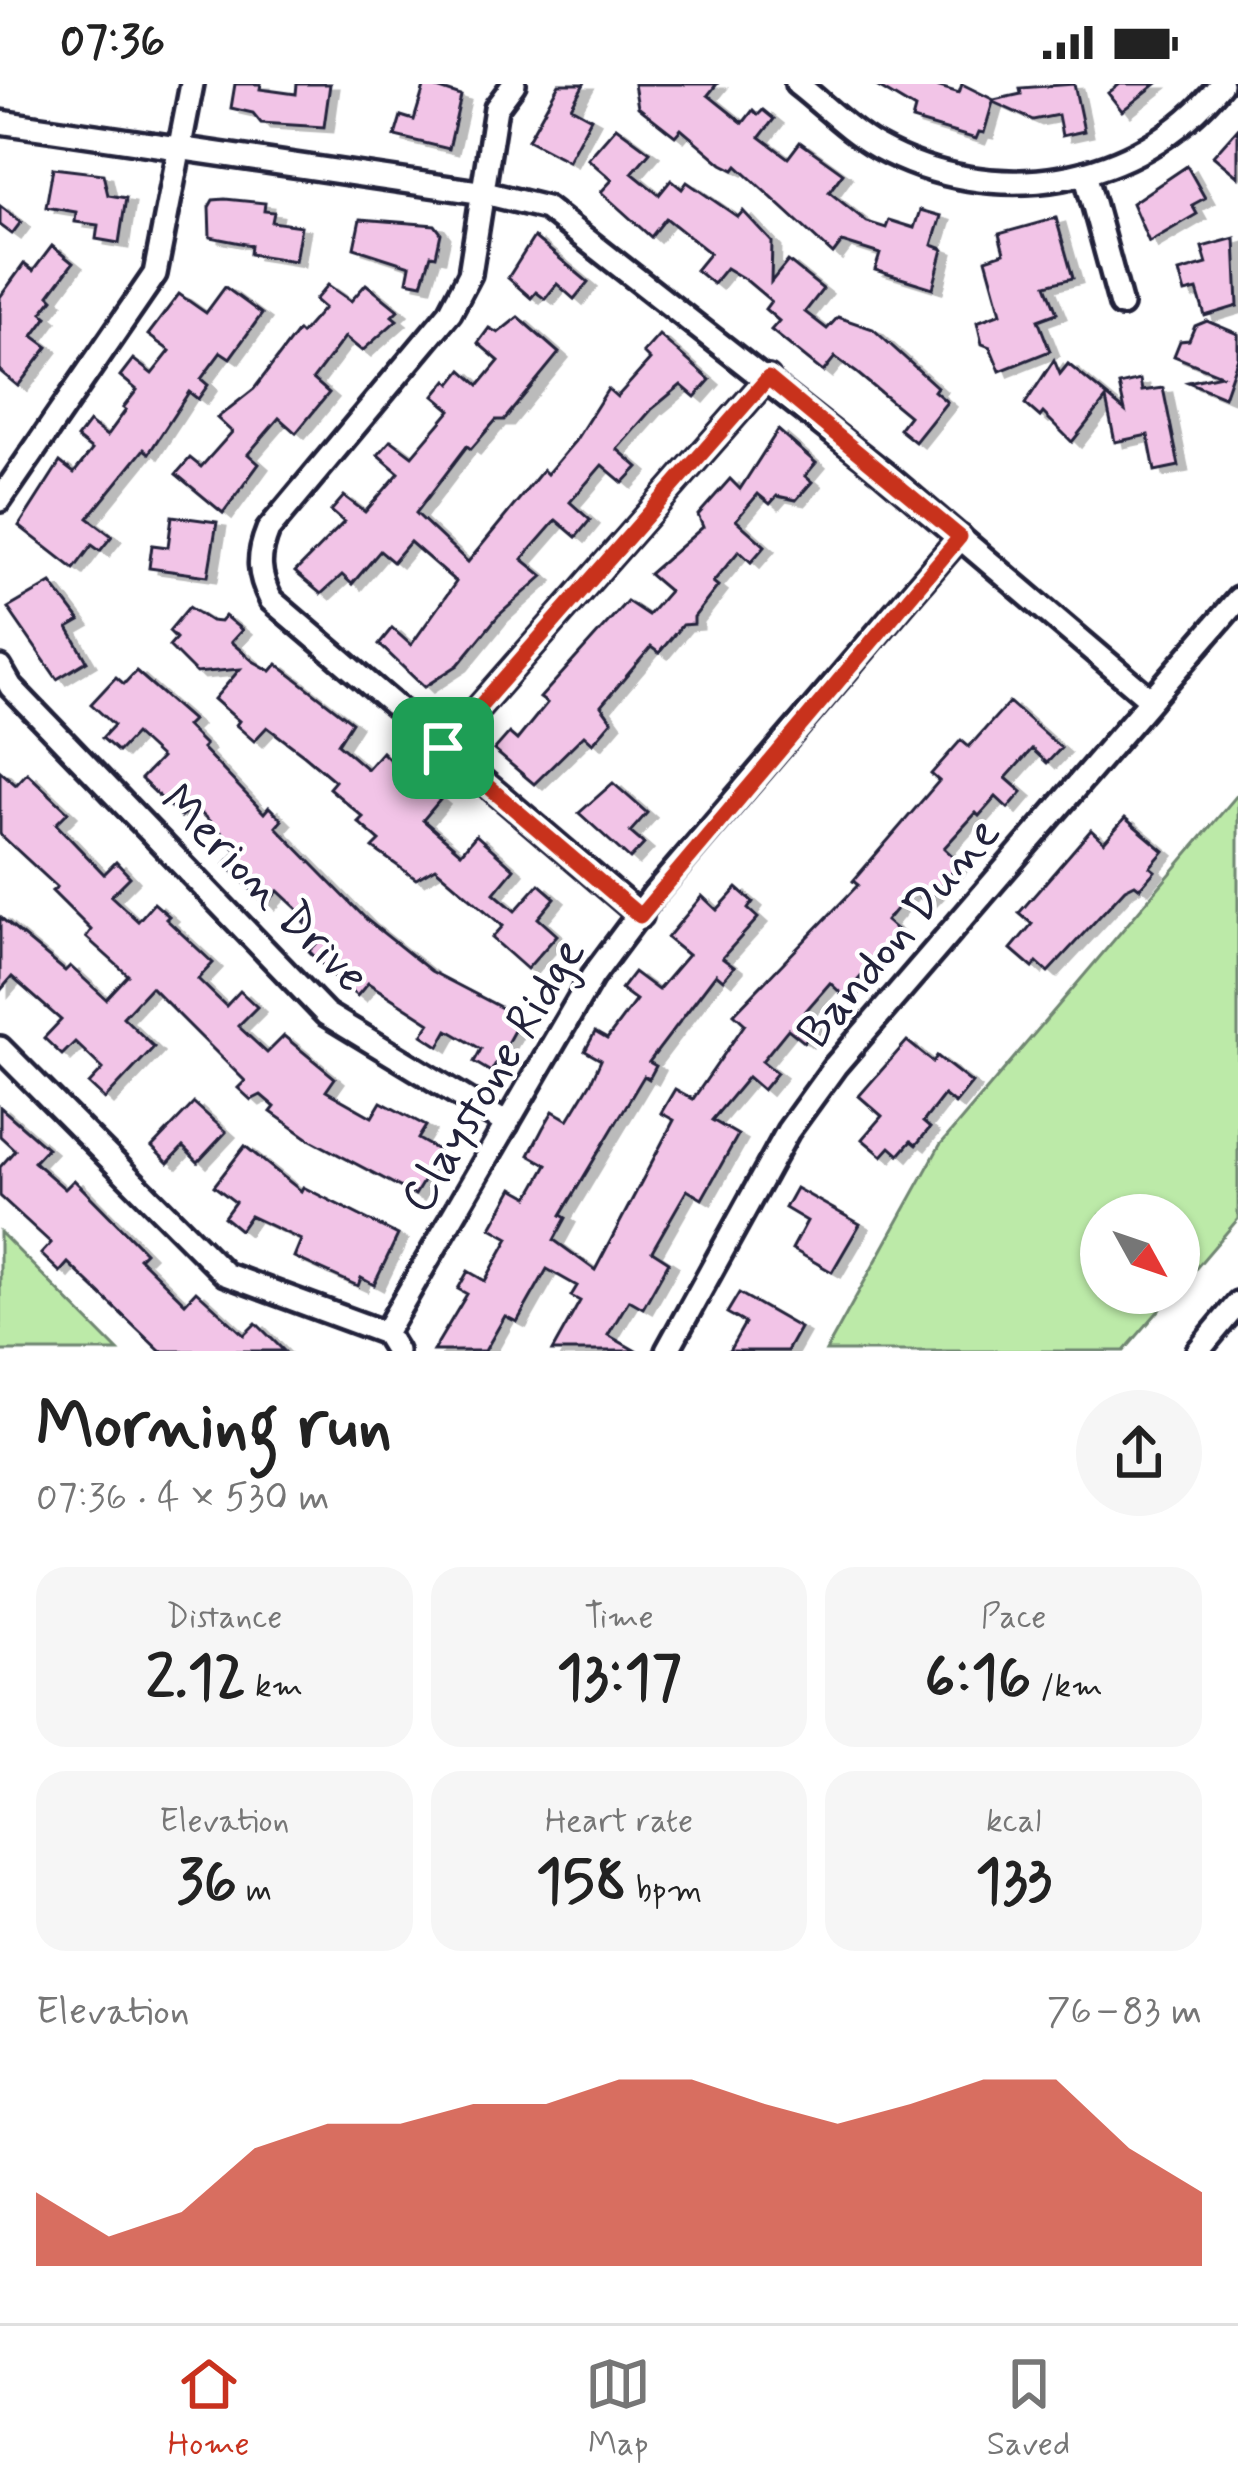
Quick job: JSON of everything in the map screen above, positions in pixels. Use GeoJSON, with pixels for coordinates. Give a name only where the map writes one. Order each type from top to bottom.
{"type":"FeatureCollection","features":[{"type":"Feature","properties":{"kind":"street"},"geometry":{"type":"LineString","coordinates":[[0,500],[155,274],[193,84]]}},
{"type":"Feature","properties":{"kind":"street"},"geometry":{"type":"LineString","coordinates":[[514,84],[496,108],[470,274],[450,312],[268,530],[259,553],[260,578],[271,600],[640,916]]}},
{"type":"Feature","properties":{"kind":"street"},"geometry":{"type":"LineString","coordinates":[[797,84],[875,146],[947,177],[1010,185],[1085,173],[1124,161],[1172,133],[1221,84]]}},
{"type":"Feature","properties":{"kind":"street"},"geometry":{"type":"LineString","coordinates":[[0,122],[485,194],[546,208],[768,378],[1150,699]]}},
{"type":"Feature","properties":{"kind":"street"},"geometry":{"type":"LineString","coordinates":[[1085,173],[1121,305]]}},
{"type":"Feature","properties":{"kind":"street"},"geometry":{"type":"LineString","coordinates":[[443,748],[768,378]]}},
{"type":"Feature","properties":{"kind":"street","name":"Claystone Ridge"},"geometry":{"type":"LineString","coordinates":[[390,1342],[592,977],[960,537]]}},
{"type":"Feature","properties":{"kind":"street","name":"Bandon Dune"},"geometry":{"type":"LineString","coordinates":[[667,1351],[788,1131],[836,1066],[1238,599]]}},
{"type":"Feature","properties":{"kind":"street","name":"Merion Drive"},"geometry":{"type":"LineString","coordinates":[[0,668],[11,687],[326,1014],[507,1124]]}},
{"type":"Feature","properties":{"kind":"street"},"geometry":{"type":"LineString","coordinates":[[0,1048],[225,1274],[390,1342]]}},
{"type":"Feature","properties":{"kind":"street"},"geometry":{"type":"LineString","coordinates":[[1198,1351],[1238,1304]]}},
{"type":"Feature","properties":{"kind":"green space"},"geometry":{"type":"Polygon","coordinates":[[[1238,794],[1238,1219],[1200,1263],[1200,1194],[1080,1194],[1080,1314],[1156,1314],[1124,1351],[826,1351],[940,1145],[1238,794]]]}},
{"type":"Feature","properties":{"kind":"green space"},"geometry":{"type":"Polygon","coordinates":[[[0,1232],[118,1351],[0,1351],[0,1232]]]}},
{"type":"Feature","properties":{"kind":"building"},"geometry":{"type":"Polygon","coordinates":[[[235,84],[261,84],[260,89],[296,94],[297,84],[330,84],[324,127],[261,123],[253,113],[231,108],[235,84]]]}},
{"type":"Feature","properties":{"kind":"building"},"geometry":{"type":"Polygon","coordinates":[[[425,84],[461,96],[449,149],[395,136],[401,116],[414,120],[425,84]]]}},
{"type":"Feature","properties":{"kind":"building"},"geometry":{"type":"Polygon","coordinates":[[[559,84],[584,84],[571,107],[591,118],[568,161],[528,140],[559,84]]]}},
{"type":"Feature","properties":{"kind":"building"},"geometry":{"type":"Polygon","coordinates":[[[634,84],[717,84],[708,95],[743,123],[753,110],[758,115],[763,110],[774,119],[760,137],[788,158],[800,142],[843,173],[829,192],[867,222],[886,228],[889,220],[914,228],[920,210],[941,216],[932,245],[943,249],[933,288],[875,270],[880,254],[842,242],[833,254],[737,166],[734,170],[722,164],[681,129],[675,136],[638,107],[634,84]]]}},
{"type":"Feature","properties":{"kind":"building"},"geometry":{"type":"Polygon","coordinates":[[[873,84],[930,84],[959,93],[962,84],[994,100],[1021,94],[1020,88],[1074,84],[1084,131],[1062,136],[1058,115],[1033,120],[993,102],[984,133],[979,132],[976,139],[912,120],[915,109],[873,84]]]}},
{"type":"Feature","properties":{"kind":"building"},"geometry":{"type":"Polygon","coordinates":[[[1120,84],[1156,84],[1122,111],[1108,93],[1120,84]]]}},
{"type":"Feature","properties":{"kind":"building"},"geometry":{"type":"Polygon","coordinates":[[[616,127],[650,152],[632,173],[659,195],[671,180],[682,189],[687,182],[738,217],[743,211],[772,242],[771,282],[788,261],[823,289],[805,312],[827,329],[838,317],[873,329],[937,387],[934,391],[947,402],[915,442],[899,429],[909,416],[857,373],[835,357],[823,372],[771,330],[779,321],[765,309],[771,301],[746,280],[726,268],[713,284],[696,270],[710,253],[666,218],[651,237],[601,192],[612,180],[588,159],[616,127]]]}},
{"type":"Feature","properties":{"kind":"building"},"geometry":{"type":"Polygon","coordinates":[[[1238,128],[1238,177],[1213,156],[1238,128]]]}},
{"type":"Feature","properties":{"kind":"building"},"geometry":{"type":"Polygon","coordinates":[[[1187,166],[1205,198],[1192,205],[1197,214],[1149,242],[1132,203],[1187,166]]]}},
{"type":"Feature","properties":{"kind":"building"},"geometry":{"type":"Polygon","coordinates":[[[53,168],[103,174],[108,195],[126,198],[119,243],[96,239],[98,225],[75,222],[76,212],[46,207],[53,168]]]}},
{"type":"Feature","properties":{"kind":"building"},"geometry":{"type":"Polygon","coordinates":[[[213,200],[265,203],[264,211],[274,212],[272,222],[301,226],[295,261],[250,254],[251,245],[210,237],[209,207],[213,200]]]}},
{"type":"Feature","properties":{"kind":"building"},"geometry":{"type":"Polygon","coordinates":[[[0,206],[21,222],[12,234],[0,225],[0,206]]]}},
{"type":"Feature","properties":{"kind":"building"},"geometry":{"type":"Polygon","coordinates":[[[1056,218],[1073,278],[1046,285],[1057,313],[1038,320],[1050,351],[1000,371],[990,347],[982,344],[977,322],[1001,313],[986,259],[1004,253],[999,234],[1056,218]]]}},
{"type":"Feature","properties":{"kind":"building"},"geometry":{"type":"Polygon","coordinates":[[[360,219],[435,225],[441,233],[436,256],[431,255],[422,284],[407,281],[410,266],[354,248],[360,219]]]}},
{"type":"Feature","properties":{"kind":"building"},"geometry":{"type":"Polygon","coordinates":[[[534,237],[588,282],[574,299],[557,284],[545,299],[536,292],[531,298],[508,278],[534,237]]]}},
{"type":"Feature","properties":{"kind":"building"},"geometry":{"type":"Polygon","coordinates":[[[1235,238],[1238,306],[1205,316],[1197,290],[1185,293],[1179,272],[1207,264],[1202,247],[1235,238]]]}},
{"type":"Feature","properties":{"kind":"building"},"geometry":{"type":"Polygon","coordinates":[[[52,246],[73,263],[49,295],[53,299],[42,313],[47,317],[33,336],[48,347],[18,386],[0,371],[0,297],[24,264],[33,271],[52,246]]]}},
{"type":"Feature","properties":{"kind":"building"},"geometry":{"type":"Polygon","coordinates":[[[366,284],[398,310],[392,316],[397,320],[362,351],[345,337],[313,379],[329,393],[296,433],[279,418],[248,454],[259,464],[223,513],[176,474],[190,458],[201,467],[232,432],[217,418],[254,389],[298,331],[301,334],[324,308],[315,300],[328,285],[351,301],[366,284]]]}},
{"type":"Feature","properties":{"kind":"building"},"geometry":{"type":"Polygon","coordinates":[[[225,287],[262,314],[230,358],[221,352],[201,379],[208,385],[198,399],[189,392],[149,453],[144,449],[88,518],[112,536],[100,551],[92,545],[74,569],[19,526],[60,462],[74,473],[92,450],[77,438],[89,422],[107,436],[126,410],[137,390],[120,376],[133,359],[152,374],[170,351],[148,335],[179,294],[206,313],[225,287]]]}},
{"type":"Feature","properties":{"kind":"building"},"geometry":{"type":"Polygon","coordinates":[[[518,317],[559,353],[504,420],[496,420],[471,449],[467,446],[416,513],[468,562],[543,470],[547,474],[575,441],[608,389],[617,397],[650,360],[643,353],[659,335],[710,380],[695,397],[681,385],[652,409],[617,449],[638,467],[623,483],[602,465],[570,502],[590,520],[576,537],[556,520],[522,559],[543,576],[498,616],[458,665],[424,687],[379,644],[392,628],[411,645],[456,582],[410,542],[393,562],[380,551],[352,584],[342,575],[321,594],[295,572],[344,522],[331,511],[344,496],[365,512],[399,473],[378,455],[391,440],[412,456],[451,410],[434,396],[447,380],[451,384],[462,370],[479,385],[499,361],[478,343],[489,328],[498,333],[518,317]]]}},
{"type":"Feature","properties":{"kind":"building"},"geometry":{"type":"Polygon","coordinates":[[[1207,321],[1238,334],[1238,357],[1224,397],[1188,382],[1221,375],[1174,356],[1180,341],[1189,340],[1195,326],[1207,321]]]}},
{"type":"Feature","properties":{"kind":"building"},"geometry":{"type":"Polygon","coordinates":[[[1054,360],[1060,374],[1068,364],[1125,411],[1119,385],[1140,380],[1142,391],[1163,388],[1179,466],[1155,471],[1148,435],[1115,442],[1106,399],[1072,442],[1043,413],[1040,417],[1025,404],[1054,360]]]}},
{"type":"Feature","properties":{"kind":"building"},"geometry":{"type":"Polygon","coordinates":[[[778,430],[816,463],[805,476],[812,482],[796,500],[777,496],[770,504],[758,494],[736,520],[765,546],[751,562],[739,551],[713,582],[718,586],[694,617],[694,624],[682,625],[659,653],[651,647],[601,706],[612,721],[593,743],[584,735],[534,784],[494,750],[509,733],[517,740],[547,703],[540,698],[627,601],[648,615],[669,591],[649,574],[703,527],[698,515],[730,479],[740,489],[778,430]]]}},
{"type":"Feature","properties":{"kind":"building"},"geometry":{"type":"Polygon","coordinates":[[[172,516],[217,522],[208,576],[149,568],[152,545],[168,547],[172,516]]]}},
{"type":"Feature","properties":{"kind":"building"},"geometry":{"type":"Polygon","coordinates":[[[51,583],[80,621],[68,628],[87,661],[57,679],[8,608],[51,583]]]}},
{"type":"Feature","properties":{"kind":"building"},"geometry":{"type":"Polygon","coordinates":[[[189,607],[211,621],[220,622],[225,616],[242,630],[231,642],[253,661],[271,671],[277,664],[352,722],[338,744],[367,769],[382,752],[421,791],[424,787],[440,800],[423,820],[461,853],[476,835],[514,869],[494,893],[515,911],[539,884],[555,898],[538,918],[557,935],[527,969],[492,938],[503,926],[435,868],[416,879],[373,848],[380,841],[358,822],[363,817],[329,788],[335,781],[304,755],[267,727],[254,741],[236,725],[239,721],[214,699],[240,669],[196,673],[169,646],[176,638],[169,631],[189,607]]]}},
{"type":"Feature","properties":{"kind":"building"},"geometry":{"type":"Polygon","coordinates":[[[136,671],[192,720],[186,726],[205,745],[202,748],[264,813],[269,807],[282,820],[276,827],[367,920],[431,971],[521,1018],[491,1072],[474,1062],[481,1049],[448,1030],[439,1046],[422,1035],[430,1023],[368,983],[357,996],[341,983],[309,951],[321,939],[304,923],[308,919],[278,891],[266,904],[225,864],[237,851],[222,833],[192,805],[181,817],[141,779],[161,758],[135,734],[118,752],[102,738],[114,725],[91,704],[116,677],[124,684],[136,671]]]}},
{"type":"Feature","properties":{"kind":"building"},"geometry":{"type":"Polygon","coordinates":[[[1009,702],[1061,748],[1047,763],[1032,749],[1006,778],[1022,792],[1008,808],[996,797],[979,816],[976,813],[944,848],[960,863],[940,887],[926,902],[912,890],[886,921],[899,932],[859,979],[844,996],[830,983],[803,1014],[818,1026],[804,1042],[788,1029],[762,1061],[777,1073],[763,1090],[748,1077],[712,1120],[738,1135],[702,1199],[687,1190],[652,1251],[669,1262],[643,1308],[629,1300],[608,1335],[636,1351],[552,1351],[580,1301],[571,1296],[577,1286],[547,1269],[517,1322],[505,1316],[485,1351],[433,1351],[467,1294],[458,1289],[468,1271],[485,1281],[509,1238],[491,1228],[513,1188],[529,1197],[547,1165],[529,1155],[543,1128],[553,1111],[568,1120],[591,1082],[601,1060],[585,1051],[595,1032],[607,1039],[636,1000],[621,989],[634,972],[658,990],[688,955],[667,938],[702,896],[717,910],[737,888],[753,902],[748,909],[758,918],[722,958],[734,967],[723,980],[716,974],[649,1062],[656,1066],[649,1079],[644,1076],[561,1215],[566,1218],[554,1240],[595,1270],[674,1120],[661,1113],[675,1089],[693,1099],[745,1024],[734,1014],[858,885],[853,881],[939,781],[931,774],[961,740],[969,747],[1009,702]]]}},
{"type":"Feature","properties":{"kind":"building"},"geometry":{"type":"Polygon","coordinates":[[[0,771],[16,785],[27,773],[68,812],[56,824],[104,874],[116,862],[130,877],[111,896],[138,921],[154,903],[169,916],[166,919],[213,963],[198,979],[226,1006],[240,991],[257,1007],[238,1026],[267,1053],[284,1036],[335,1078],[326,1091],[372,1117],[381,1102],[426,1126],[418,1139],[441,1152],[415,1195],[309,1139],[271,1112],[275,1107],[261,1095],[251,1100],[238,1088],[245,1081],[151,987],[123,1017],[154,1047],[105,1099],[89,1084],[103,1069],[75,1042],[62,1055],[44,1038],[61,1020],[12,977],[0,991],[0,917],[65,971],[70,966],[106,999],[128,975],[86,937],[91,930],[52,891],[57,887],[0,834],[0,771]]]}},
{"type":"Feature","properties":{"kind":"building"},"geometry":{"type":"Polygon","coordinates":[[[613,783],[647,813],[630,832],[644,844],[630,859],[579,813],[613,783]]]}},
{"type":"Feature","properties":{"kind":"building"},"geometry":{"type":"Polygon","coordinates":[[[1125,818],[1164,851],[1150,867],[1155,871],[1140,888],[1135,884],[1125,889],[1048,972],[1037,962],[1033,968],[1011,949],[1032,924],[1019,913],[1091,830],[1104,842],[1125,818]]]}},
{"type":"Feature","properties":{"kind":"building"},"geometry":{"type":"Polygon","coordinates":[[[907,1041],[933,1062],[937,1056],[972,1083],[955,1104],[944,1095],[923,1122],[930,1128],[916,1145],[911,1141],[899,1155],[890,1147],[882,1156],[862,1139],[882,1116],[859,1096],[907,1041]]]}},
{"type":"Feature","properties":{"kind":"building"},"geometry":{"type":"Polygon","coordinates":[[[194,1103],[226,1132],[198,1162],[183,1147],[168,1163],[152,1147],[194,1103]]]}},
{"type":"Feature","properties":{"kind":"building"},"geometry":{"type":"Polygon","coordinates":[[[0,1107],[47,1148],[34,1162],[65,1189],[74,1180],[145,1252],[139,1258],[185,1303],[196,1291],[244,1335],[256,1323],[284,1351],[160,1351],[68,1263],[60,1272],[41,1254],[51,1243],[0,1196],[0,1167],[15,1150],[0,1136],[0,1107]]]}},
{"type":"Feature","properties":{"kind":"building"},"geometry":{"type":"Polygon","coordinates":[[[245,1146],[301,1191],[303,1187],[398,1235],[374,1285],[361,1278],[358,1286],[294,1257],[301,1240],[250,1216],[240,1230],[224,1217],[235,1202],[214,1186],[245,1146]]]}},
{"type":"Feature","properties":{"kind":"building"},"geometry":{"type":"Polygon","coordinates":[[[796,1188],[860,1224],[832,1272],[792,1249],[807,1221],[785,1208],[796,1188]]]}},
{"type":"Feature","properties":{"kind":"building"},"geometry":{"type":"Polygon","coordinates":[[[739,1293],[800,1328],[787,1351],[729,1351],[745,1323],[727,1313],[739,1293]]]}},
{"type":"Feature","properties":{"kind":"route"},"geometry":{"type":"LineString","coordinates":[[768,378],[960,537],[640,916],[443,748],[768,378]]}}]}
